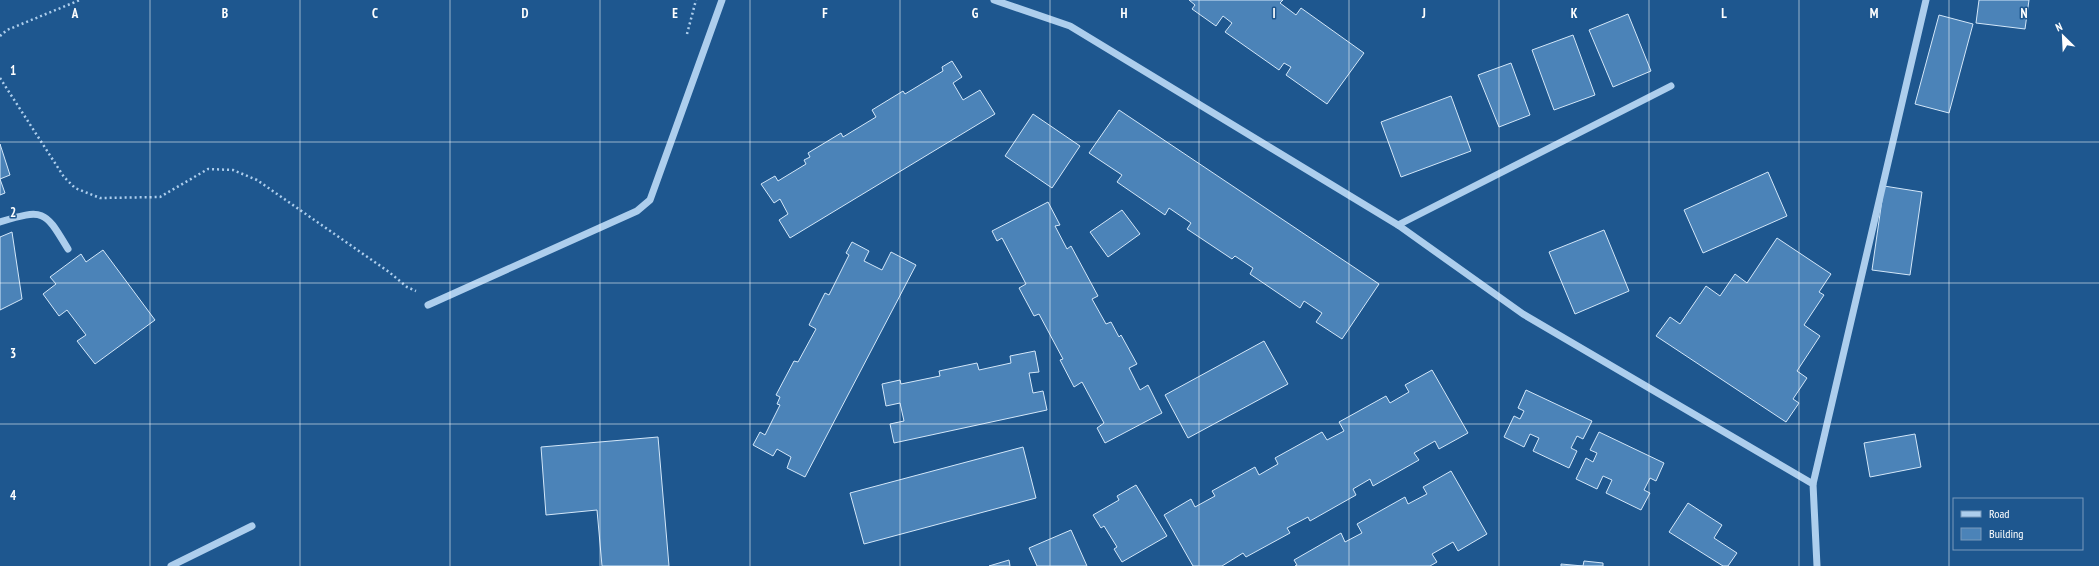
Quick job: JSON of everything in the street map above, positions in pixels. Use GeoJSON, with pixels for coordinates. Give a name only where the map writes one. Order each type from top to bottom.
{"type":"FeatureCollection","features":[{"type":"Feature","properties":{"kind":"street"},"geometry":{"type":"LineString","coordinates":[[428,305],[637,211],[650,200],[722,0]]}},
{"type":"Feature","properties":{"kind":"street"},"geometry":{"type":"LineString","coordinates":[[994,0],[1070,26],[1398,225],[1523,314],[1813,484]]}},
{"type":"Feature","properties":{"kind":"street"},"geometry":{"type":"LineString","coordinates":[[1817,566],[1813,484],[1926,0]]}},
{"type":"Feature","properties":{"kind":"street"},"geometry":{"type":"LineString","coordinates":[[1398,225],[1671,86]]}},
{"type":"Feature","properties":{"kind":"street"},"geometry":{"type":"LineString","coordinates":[[0,222],[36,213],[49,219],[68,249]]}},
{"type":"Feature","properties":{"kind":"street"},"geometry":{"type":"LineString","coordinates":[[171,566],[252,526]]}},
{"type":"Feature","properties":{"kind":"path"},"geometry":{"type":"LineString","coordinates":[[0,36],[7,30],[80,0]]}},
{"type":"Feature","properties":{"kind":"path"},"geometry":{"type":"LineString","coordinates":[[687,36],[696,0]]}},
{"type":"Feature","properties":{"kind":"path"},"geometry":{"type":"LineString","coordinates":[[0,78],[64,177],[75,188],[100,198],[160,196],[208,169],[233,170],[257,180],[389,272],[407,287],[422,293]]}},
{"type":"Feature","properties":{"kind":"building"},"geometry":{"type":"Polygon","coordinates":[[[1189,0],[1283,0],[1280,3],[1296,15],[1301,8],[1364,53],[1327,104],[1286,75],[1291,67],[1284,63],[1279,70],[1225,32],[1232,23],[1223,16],[1216,26],[1192,9],[1195,5],[1189,0]]]}},
{"type":"Feature","properties":{"kind":"building"},"geometry":{"type":"Polygon","coordinates":[[[1979,0],[2029,0],[2025,29],[1976,23],[1979,0]]]}},
{"type":"Feature","properties":{"kind":"building"},"geometry":{"type":"Polygon","coordinates":[[[1628,14],[1651,71],[1613,87],[1589,30],[1628,14]]]}},
{"type":"Feature","properties":{"kind":"building"},"geometry":{"type":"Polygon","coordinates":[[[1939,15],[1973,24],[1949,113],[1915,104],[1939,15]]]}},
{"type":"Feature","properties":{"kind":"building"},"geometry":{"type":"Polygon","coordinates":[[[1573,35],[1595,95],[1554,110],[1532,50],[1573,35]]]}},
{"type":"Feature","properties":{"kind":"building"},"geometry":{"type":"Polygon","coordinates":[[[952,61],[962,77],[953,83],[963,100],[980,90],[995,114],[790,238],[779,220],[788,214],[780,199],[774,203],[761,184],[775,176],[778,181],[806,164],[804,160],[810,157],[808,153],[841,133],[843,137],[876,117],[872,110],[903,91],[905,94],[943,71],[942,67],[952,61]]]}},
{"type":"Feature","properties":{"kind":"building"},"geometry":{"type":"Polygon","coordinates":[[[1511,63],[1530,115],[1499,127],[1478,75],[1511,63]]]}},
{"type":"Feature","properties":{"kind":"building"},"geometry":{"type":"Polygon","coordinates":[[[1451,96],[1471,151],[1401,177],[1381,122],[1451,96]]]}},
{"type":"Feature","properties":{"kind":"building"},"geometry":{"type":"Polygon","coordinates":[[[1119,110],[1379,284],[1342,339],[1316,322],[1322,313],[1304,301],[1300,308],[1250,274],[1253,268],[1235,256],[1232,259],[1187,229],[1191,223],[1169,208],[1165,215],[1117,182],[1122,175],[1089,153],[1119,110]]]}},
{"type":"Feature","properties":{"kind":"building"},"geometry":{"type":"Polygon","coordinates":[[[1033,114],[1080,146],[1052,188],[1005,156],[1033,114]]]}},
{"type":"Feature","properties":{"kind":"building"},"geometry":{"type":"Polygon","coordinates":[[[0,144],[10,175],[0,179],[0,144]]]}},
{"type":"Feature","properties":{"kind":"building"},"geometry":{"type":"Polygon","coordinates":[[[1768,172],[1787,216],[1703,253],[1684,210],[1768,172]]]}},
{"type":"Feature","properties":{"kind":"building"},"geometry":{"type":"Polygon","coordinates":[[[0,179],[5,193],[0,195],[0,179]]]}},
{"type":"Feature","properties":{"kind":"building"},"geometry":{"type":"Polygon","coordinates":[[[1884,186],[1922,192],[1910,275],[1872,270],[1884,186]]]}},
{"type":"Feature","properties":{"kind":"building"},"geometry":{"type":"Polygon","coordinates":[[[1048,202],[1060,225],[1055,226],[1067,249],[1071,246],[1098,296],[1092,299],[1106,324],[1111,322],[1119,337],[1121,335],[1137,364],[1129,368],[1140,390],[1148,385],[1162,413],[1105,443],[1097,428],[1104,423],[1082,382],[1074,387],[1060,360],[1063,359],[1039,314],[1034,316],[1019,288],[1026,284],[1002,238],[997,241],[992,231],[1048,202]]]}},
{"type":"Feature","properties":{"kind":"building"},"geometry":{"type":"Polygon","coordinates":[[[1122,210],[1140,234],[1108,257],[1090,232],[1122,210]]]}},
{"type":"Feature","properties":{"kind":"building"},"geometry":{"type":"Polygon","coordinates":[[[1604,230],[1629,291],[1575,314],[1549,252],[1604,230]]]}},
{"type":"Feature","properties":{"kind":"building"},"geometry":{"type":"Polygon","coordinates":[[[12,232],[22,299],[0,310],[0,237],[12,232]]]}},
{"type":"Feature","properties":{"kind":"building"},"geometry":{"type":"Polygon","coordinates":[[[1777,238],[1831,274],[1819,292],[1824,295],[1804,325],[1820,336],[1797,371],[1807,378],[1793,399],[1799,403],[1786,422],[1656,336],[1670,317],[1680,324],[1706,286],[1720,296],[1735,274],[1747,283],[1777,238]]]}},
{"type":"Feature","properties":{"kind":"building"},"geometry":{"type":"Polygon","coordinates":[[[852,242],[869,251],[864,261],[882,270],[891,252],[916,265],[805,477],[787,468],[791,457],[777,449],[773,456],[753,445],[760,432],[765,435],[780,405],[777,404],[780,397],[776,395],[794,361],[798,362],[816,329],[809,325],[825,293],[829,295],[849,255],[846,253],[852,242]]]}},
{"type":"Feature","properties":{"kind":"building"},"geometry":{"type":"Polygon","coordinates":[[[103,250],[155,320],[95,364],[77,341],[86,335],[67,310],[59,316],[43,294],[56,284],[50,277],[81,254],[86,262],[103,250]]]}},
{"type":"Feature","properties":{"kind":"building"},"geometry":{"type":"Polygon","coordinates":[[[1264,341],[1288,384],[1188,438],[1165,395],[1264,341]]]}},
{"type":"Feature","properties":{"kind":"building"},"geometry":{"type":"Polygon","coordinates":[[[1035,351],[1039,372],[1029,373],[1033,393],[1043,391],[1047,410],[894,443],[890,424],[904,421],[900,403],[886,406],[882,384],[900,380],[901,384],[940,376],[939,371],[977,363],[979,370],[1011,363],[1010,356],[1035,351]]]}},
{"type":"Feature","properties":{"kind":"building"},"geometry":{"type":"Polygon","coordinates":[[[1432,370],[1468,433],[1439,449],[1435,441],[1414,453],[1419,460],[1373,486],[1370,479],[1353,489],[1356,495],[1310,521],[1308,517],[1287,528],[1290,533],[1246,557],[1243,553],[1222,566],[1193,566],[1164,515],[1191,499],[1195,507],[1215,496],[1212,491],[1255,467],[1259,475],[1278,464],[1275,458],[1322,432],[1327,440],[1344,431],[1339,422],[1386,396],[1390,403],[1409,392],[1405,385],[1432,370]]]}},
{"type":"Feature","properties":{"kind":"building"},"geometry":{"type":"Polygon","coordinates":[[[1526,390],[1592,421],[1583,439],[1577,436],[1571,448],[1577,451],[1569,468],[1533,451],[1539,438],[1530,434],[1524,447],[1504,437],[1514,416],[1520,419],[1524,411],[1518,408],[1526,390]]]}},
{"type":"Feature","properties":{"kind":"building"},"geometry":{"type":"Polygon","coordinates":[[[1599,432],[1664,463],[1656,481],[1650,478],[1644,490],[1650,493],[1641,510],[1606,493],[1612,480],[1603,476],[1597,489],[1576,479],[1586,458],[1593,462],[1597,453],[1590,450],[1599,432]]]}},
{"type":"Feature","properties":{"kind":"building"},"geometry":{"type":"Polygon","coordinates":[[[1915,434],[1921,467],[1870,477],[1864,443],[1915,434]]]}},
{"type":"Feature","properties":{"kind":"building"},"geometry":{"type":"Polygon","coordinates":[[[658,437],[669,566],[602,566],[597,510],[546,515],[541,447],[658,437]]]}},
{"type":"Feature","properties":{"kind":"building"},"geometry":{"type":"Polygon","coordinates":[[[1023,447],[1036,498],[864,544],[850,493],[1023,447]]]}},
{"type":"Feature","properties":{"kind":"building"},"geometry":{"type":"Polygon","coordinates":[[[1451,471],[1487,534],[1458,551],[1453,542],[1432,554],[1437,562],[1430,566],[1295,566],[1297,565],[1294,560],[1341,533],[1345,542],[1362,533],[1357,524],[1405,497],[1408,504],[1427,494],[1423,487],[1451,471]]]}},
{"type":"Feature","properties":{"kind":"building"},"geometry":{"type":"Polygon","coordinates":[[[1136,485],[1167,536],[1122,562],[1114,549],[1117,547],[1104,526],[1101,528],[1093,515],[1119,500],[1117,496],[1136,485]]]}},
{"type":"Feature","properties":{"kind":"building"},"geometry":{"type":"Polygon","coordinates":[[[1688,503],[1722,525],[1714,538],[1737,553],[1728,566],[1723,566],[1669,532],[1688,503]]]}},
{"type":"Feature","properties":{"kind":"building"},"geometry":{"type":"Polygon","coordinates":[[[1071,530],[1087,566],[1037,566],[1029,548],[1071,530]]]}},
{"type":"Feature","properties":{"kind":"building"},"geometry":{"type":"Polygon","coordinates":[[[1009,560],[1010,566],[989,566],[1009,560]]]}},
{"type":"Feature","properties":{"kind":"building"},"geometry":{"type":"Polygon","coordinates":[[[1584,561],[1603,563],[1603,566],[1583,566],[1584,561]]]}},
{"type":"Feature","properties":{"kind":"building"},"geometry":{"type":"Polygon","coordinates":[[[1561,564],[1583,566],[1561,566],[1561,564]]]}}]}
